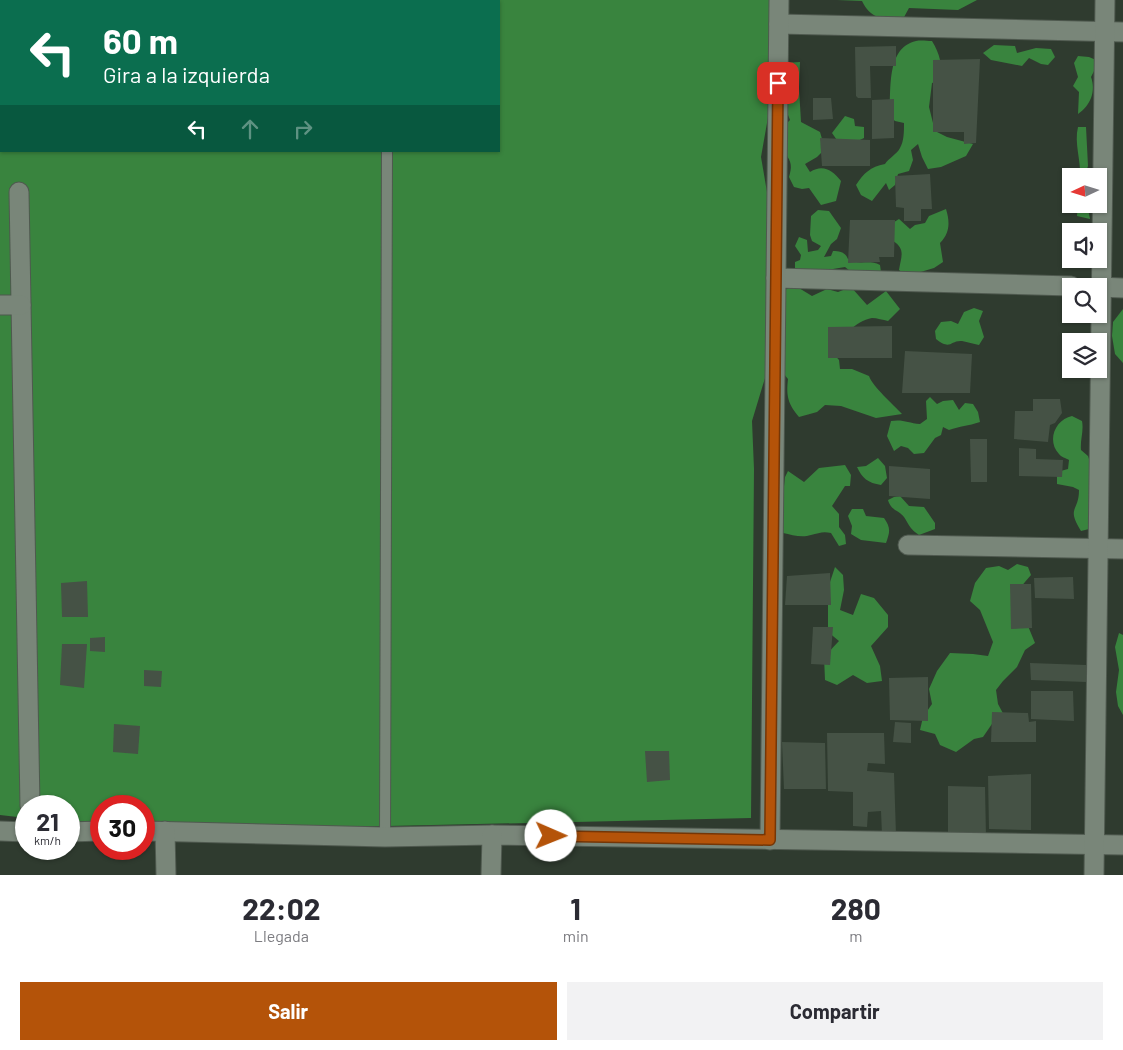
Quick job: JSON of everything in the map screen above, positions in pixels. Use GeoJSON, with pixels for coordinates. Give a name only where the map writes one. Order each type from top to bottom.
{"type":"FeatureCollection","features":[{"type":"Feature","properties":{"kind":"street"},"geometry":{"type":"LineString","coordinates":[[770,840],[779,0]]}},
{"type":"Feature","properties":{"kind":"street"},"geometry":{"type":"LineString","coordinates":[[1100,278],[1114,32],[1105,0]]}},
{"type":"Feature","properties":{"kind":"street"},"geometry":{"type":"LineString","coordinates":[[779,24],[1114,32]]}},
{"type":"Feature","properties":{"kind":"street"},"geometry":{"type":"LineString","coordinates":[[19,192],[30,795]]}},
{"type":"Feature","properties":{"kind":"street"},"geometry":{"type":"LineString","coordinates":[[776,278],[1062,286]]}},
{"type":"Feature","properties":{"kind":"street"},"geometry":{"type":"LineString","coordinates":[[1107,287],[1123,288]]}},
{"type":"Feature","properties":{"kind":"street"},"geometry":{"type":"LineString","coordinates":[[0,305],[21,305]]}},
{"type":"Feature","properties":{"kind":"street"},"geometry":{"type":"LineString","coordinates":[[1094,875],[1100,323]]}},
{"type":"Feature","properties":{"kind":"street"},"geometry":{"type":"LineString","coordinates":[[908,545],[1123,549]]}},
{"type":"Feature","properties":{"kind":"street"},"geometry":{"type":"LineString","coordinates":[[0,831],[15,832]]}},
{"type":"Feature","properties":{"kind":"street"},"geometry":{"type":"LineString","coordinates":[[155,831],[384,837],[492,834],[1123,845]]}},
{"type":"Feature","properties":{"kind":"street"},"geometry":{"type":"LineString","coordinates":[[165,831],[166,875]]}},
{"type":"Feature","properties":{"kind":"street"},"geometry":{"type":"LineString","coordinates":[[491,875],[492,834]]}},
{"type":"Feature","properties":{"kind":"lane"},"geometry":{"type":"LineString","coordinates":[[384,837],[387,152]]}},
{"type":"Feature","properties":{"kind":"green space"},"geometry":{"type":"Polygon","coordinates":[[[500,0],[780,0],[779,55],[761,157],[776,245],[775,345],[752,421],[754,469],[751,818],[165,831],[155,830],[155,795],[90,795],[90,824],[80,823],[80,795],[15,795],[15,817],[0,815],[0,152],[500,152],[500,0]]]}},
{"type":"Feature","properties":{"kind":"green space"},"geometry":{"type":"Polygon","coordinates":[[[837,0],[977,0],[958,10],[909,8],[903,19],[896,19],[874,15],[862,1],[837,0]]]}},
{"type":"Feature","properties":{"kind":"green space"},"geometry":{"type":"Polygon","coordinates":[[[916,41],[932,41],[939,55],[942,75],[942,80],[932,83],[929,107],[935,131],[947,137],[973,144],[966,156],[941,167],[928,169],[918,144],[911,150],[913,160],[909,171],[898,174],[895,185],[889,190],[886,183],[872,201],[861,195],[856,185],[868,171],[885,164],[899,150],[904,133],[904,123],[895,121],[889,115],[892,72],[895,61],[899,52],[906,45],[916,41]]]}},
{"type":"Feature","properties":{"kind":"green space"},"geometry":{"type":"Polygon","coordinates":[[[994,45],[1015,46],[1017,53],[1036,48],[1051,49],[1055,57],[1048,65],[1029,58],[1022,66],[991,60],[983,53],[994,45]]]}},
{"type":"Feature","properties":{"kind":"green space"},"geometry":{"type":"Polygon","coordinates":[[[1078,56],[1096,60],[1091,77],[1093,92],[1089,102],[1078,114],[1079,92],[1073,86],[1078,77],[1074,63],[1078,56]]]}},
{"type":"Feature","properties":{"kind":"green space"},"geometry":{"type":"Polygon","coordinates":[[[800,62],[801,122],[820,132],[825,149],[817,157],[805,164],[810,172],[819,168],[827,169],[841,181],[836,201],[821,205],[809,188],[794,187],[789,177],[790,162],[785,153],[787,141],[782,136],[783,127],[790,120],[783,102],[783,63],[800,62]]]}},
{"type":"Feature","properties":{"kind":"green space"},"geometry":{"type":"Polygon","coordinates":[[[845,116],[854,119],[855,126],[864,127],[864,138],[849,145],[839,143],[832,133],[845,116]]]}},
{"type":"Feature","properties":{"kind":"green space"},"geometry":{"type":"Polygon","coordinates":[[[1078,127],[1086,127],[1087,168],[1080,168],[1078,127]]]}},
{"type":"Feature","properties":{"kind":"green space"},"geometry":{"type":"Polygon","coordinates":[[[946,209],[948,227],[946,235],[940,243],[943,262],[934,268],[907,276],[899,270],[901,250],[893,241],[891,224],[899,219],[910,229],[915,225],[925,223],[929,216],[946,209]]]}},
{"type":"Feature","properties":{"kind":"green space"},"geometry":{"type":"Polygon","coordinates":[[[818,210],[829,211],[841,228],[837,239],[831,244],[824,257],[831,256],[833,251],[844,253],[852,261],[880,265],[881,272],[853,276],[845,267],[833,269],[826,273],[799,274],[795,268],[795,262],[800,260],[801,255],[795,246],[799,237],[807,240],[808,252],[818,250],[821,246],[812,241],[810,235],[811,216],[818,210]]]}},
{"type":"Feature","properties":{"kind":"green space"},"geometry":{"type":"Polygon","coordinates":[[[1077,213],[1089,213],[1090,219],[1077,216],[1077,213]]]}},
{"type":"Feature","properties":{"kind":"green space"},"geometry":{"type":"Polygon","coordinates":[[[794,285],[812,296],[827,289],[838,292],[851,287],[867,305],[886,291],[900,309],[888,321],[872,318],[860,323],[830,350],[839,360],[840,369],[852,369],[869,376],[879,390],[902,414],[876,418],[841,406],[825,405],[817,412],[799,417],[792,408],[789,399],[787,390],[788,379],[784,373],[781,360],[786,324],[781,316],[783,291],[794,285]]]}},
{"type":"Feature","properties":{"kind":"green space"},"geometry":{"type":"Polygon","coordinates":[[[974,308],[983,311],[979,321],[984,337],[979,345],[958,341],[948,345],[936,339],[935,331],[941,322],[951,321],[958,324],[964,312],[974,308]]]}},
{"type":"Feature","properties":{"kind":"green space"},"geometry":{"type":"Polygon","coordinates":[[[1123,309],[1123,363],[1115,354],[1112,336],[1113,322],[1123,309]]]}},
{"type":"Feature","properties":{"kind":"green space"},"geometry":{"type":"Polygon","coordinates":[[[930,397],[937,404],[953,400],[959,410],[965,403],[973,404],[978,412],[980,422],[949,430],[943,427],[941,435],[935,438],[924,453],[914,454],[908,448],[901,446],[894,451],[887,436],[891,421],[920,424],[927,419],[926,401],[930,397]]]}},
{"type":"Feature","properties":{"kind":"green space"},"geometry":{"type":"Polygon","coordinates":[[[1072,416],[1082,421],[1081,450],[1088,456],[1091,465],[1089,472],[1093,478],[1091,521],[1089,529],[1081,531],[1074,518],[1079,490],[1057,484],[1057,472],[1068,469],[1069,460],[1060,455],[1053,443],[1057,426],[1061,421],[1072,416]]]}},
{"type":"Feature","properties":{"kind":"green space"},"geometry":{"type":"Polygon","coordinates":[[[878,458],[885,466],[887,478],[881,485],[866,479],[857,467],[866,466],[878,458]]]}},
{"type":"Feature","properties":{"kind":"green space"},"geometry":{"type":"Polygon","coordinates":[[[845,465],[851,475],[850,486],[845,486],[832,506],[839,514],[839,527],[845,535],[846,544],[839,546],[831,533],[828,532],[808,536],[783,533],[778,523],[785,477],[788,471],[804,482],[819,468],[845,465]]]}},
{"type":"Feature","properties":{"kind":"green space"},"geometry":{"type":"Polygon","coordinates":[[[900,496],[909,506],[924,507],[935,523],[935,529],[919,535],[914,531],[904,517],[889,504],[888,500],[900,496]]]}},
{"type":"Feature","properties":{"kind":"green space"},"geometry":{"type":"Polygon","coordinates":[[[852,509],[863,509],[866,516],[884,518],[889,530],[886,543],[861,540],[851,534],[852,526],[848,516],[852,509]]]}},
{"type":"Feature","properties":{"kind":"green space"},"geometry":{"type":"Polygon","coordinates":[[[1017,564],[1028,567],[1031,575],[1013,600],[1012,618],[1028,626],[1035,643],[1025,650],[1017,667],[996,690],[998,704],[1006,719],[994,721],[983,737],[974,739],[956,752],[940,745],[935,734],[920,730],[923,717],[932,704],[929,689],[937,671],[950,653],[988,656],[993,642],[980,610],[970,601],[975,583],[986,568],[999,566],[1008,570],[1017,564]]]}},
{"type":"Feature","properties":{"kind":"green space"},"geometry":{"type":"Polygon","coordinates":[[[835,567],[843,575],[844,590],[840,610],[853,615],[861,594],[874,598],[888,615],[888,627],[871,646],[880,666],[882,681],[867,683],[853,675],[837,685],[825,680],[824,657],[839,641],[828,632],[828,588],[835,567]]]}},
{"type":"Feature","properties":{"kind":"green space"},"geometry":{"type":"Polygon","coordinates":[[[1119,633],[1123,635],[1123,715],[1118,706],[1116,692],[1119,670],[1115,647],[1119,633]]]}},
{"type":"Feature","properties":{"kind":"building"},"geometry":{"type":"Polygon","coordinates":[[[896,46],[896,66],[870,66],[871,98],[858,98],[856,96],[855,47],[896,46]]]}},
{"type":"Feature","properties":{"kind":"building"},"geometry":{"type":"Polygon","coordinates":[[[980,59],[976,143],[964,144],[964,132],[933,132],[933,60],[980,59]]]}},
{"type":"Feature","properties":{"kind":"building"},"geometry":{"type":"Polygon","coordinates":[[[813,98],[831,98],[833,119],[813,120],[813,98]]]}},
{"type":"Feature","properties":{"kind":"building"},"geometry":{"type":"Polygon","coordinates":[[[894,99],[894,138],[872,139],[872,100],[894,99]]]}},
{"type":"Feature","properties":{"kind":"building"},"geometry":{"type":"Polygon","coordinates":[[[820,138],[870,140],[870,166],[822,166],[820,138]]]}},
{"type":"Feature","properties":{"kind":"building"},"geometry":{"type":"Polygon","coordinates":[[[930,174],[932,209],[921,209],[921,221],[904,221],[904,208],[896,207],[895,176],[930,174]]]}},
{"type":"Feature","properties":{"kind":"building"},"geometry":{"type":"Polygon","coordinates":[[[850,220],[895,220],[894,257],[879,257],[880,262],[848,263],[850,220]]]}},
{"type":"Feature","properties":{"kind":"building"},"geometry":{"type":"Polygon","coordinates":[[[892,326],[892,358],[828,358],[828,327],[892,326]]]}},
{"type":"Feature","properties":{"kind":"building"},"geometry":{"type":"Polygon","coordinates":[[[905,351],[972,354],[970,393],[902,393],[905,351]]]}},
{"type":"Feature","properties":{"kind":"building"},"geometry":{"type":"Polygon","coordinates":[[[1033,399],[1060,399],[1062,413],[1055,423],[1050,425],[1048,442],[1014,439],[1015,411],[1033,411],[1033,399]]]}},
{"type":"Feature","properties":{"kind":"building"},"geometry":{"type":"Polygon","coordinates":[[[970,439],[987,439],[987,482],[971,482],[970,439]]]}},
{"type":"Feature","properties":{"kind":"building"},"geometry":{"type":"Polygon","coordinates":[[[1019,448],[1036,449],[1036,459],[1063,460],[1062,477],[1019,476],[1019,448]]]}},
{"type":"Feature","properties":{"kind":"building"},"geometry":{"type":"Polygon","coordinates":[[[889,466],[930,469],[930,499],[889,496],[889,466]]]}},
{"type":"Feature","properties":{"kind":"building"},"geometry":{"type":"Polygon","coordinates":[[[830,573],[831,605],[785,605],[787,576],[830,573]]]}},
{"type":"Feature","properties":{"kind":"building"},"geometry":{"type":"Polygon","coordinates":[[[1073,577],[1074,599],[1035,598],[1034,578],[1073,577]]]}},
{"type":"Feature","properties":{"kind":"building"},"geometry":{"type":"Polygon","coordinates":[[[87,581],[88,617],[62,617],[61,583],[87,581]]]}},
{"type":"Feature","properties":{"kind":"building"},"geometry":{"type":"Polygon","coordinates":[[[1010,584],[1031,584],[1032,628],[1011,629],[1010,584]]]}},
{"type":"Feature","properties":{"kind":"building"},"geometry":{"type":"Polygon","coordinates":[[[813,627],[833,627],[830,665],[811,664],[813,627]]]}},
{"type":"Feature","properties":{"kind":"building"},"geometry":{"type":"Polygon","coordinates":[[[105,637],[105,652],[90,651],[90,638],[105,637]]]}},
{"type":"Feature","properties":{"kind":"building"},"geometry":{"type":"Polygon","coordinates":[[[62,644],[87,644],[84,688],[60,685],[62,644]]]}},
{"type":"Feature","properties":{"kind":"building"},"geometry":{"type":"Polygon","coordinates":[[[1030,663],[1086,665],[1086,682],[1031,680],[1030,663]]]}},
{"type":"Feature","properties":{"kind":"building"},"geometry":{"type":"Polygon","coordinates":[[[144,670],[162,671],[161,687],[144,686],[144,670]]]}},
{"type":"Feature","properties":{"kind":"building"},"geometry":{"type":"Polygon","coordinates":[[[928,677],[928,721],[890,720],[889,678],[928,677]]]}},
{"type":"Feature","properties":{"kind":"building"},"geometry":{"type":"Polygon","coordinates":[[[1031,691],[1073,691],[1074,721],[1031,719],[1031,691]]]}},
{"type":"Feature","properties":{"kind":"building"},"geometry":{"type":"Polygon","coordinates":[[[992,712],[1028,713],[1029,722],[1036,721],[1036,742],[991,742],[992,712]]]}},
{"type":"Feature","properties":{"kind":"building"},"geometry":{"type":"Polygon","coordinates":[[[895,722],[911,723],[911,743],[893,742],[895,722]]]}},
{"type":"Feature","properties":{"kind":"building"},"geometry":{"type":"Polygon","coordinates":[[[114,724],[140,726],[138,754],[113,752],[114,724]]]}},
{"type":"Feature","properties":{"kind":"building"},"geometry":{"type":"Polygon","coordinates":[[[827,733],[884,733],[885,764],[868,763],[867,771],[894,773],[896,835],[882,835],[881,811],[868,812],[867,827],[853,826],[853,792],[828,791],[827,733]]]}},
{"type":"Feature","properties":{"kind":"building"},"geometry":{"type":"Polygon","coordinates":[[[782,742],[825,743],[826,789],[784,789],[782,742]]]}},
{"type":"Feature","properties":{"kind":"building"},"geometry":{"type":"Polygon","coordinates":[[[645,751],[669,751],[670,780],[647,782],[645,751]]]}},
{"type":"Feature","properties":{"kind":"building"},"geometry":{"type":"Polygon","coordinates":[[[1031,774],[1031,830],[989,829],[988,776],[1031,774]]]}},
{"type":"Feature","properties":{"kind":"building"},"geometry":{"type":"Polygon","coordinates":[[[948,786],[985,787],[986,837],[948,835],[948,786]]]}},
{"type":"Feature","properties":{"kind":"route"},"geometry":{"type":"LineString","coordinates":[[551,836],[770,840],[778,83]]}}]}
